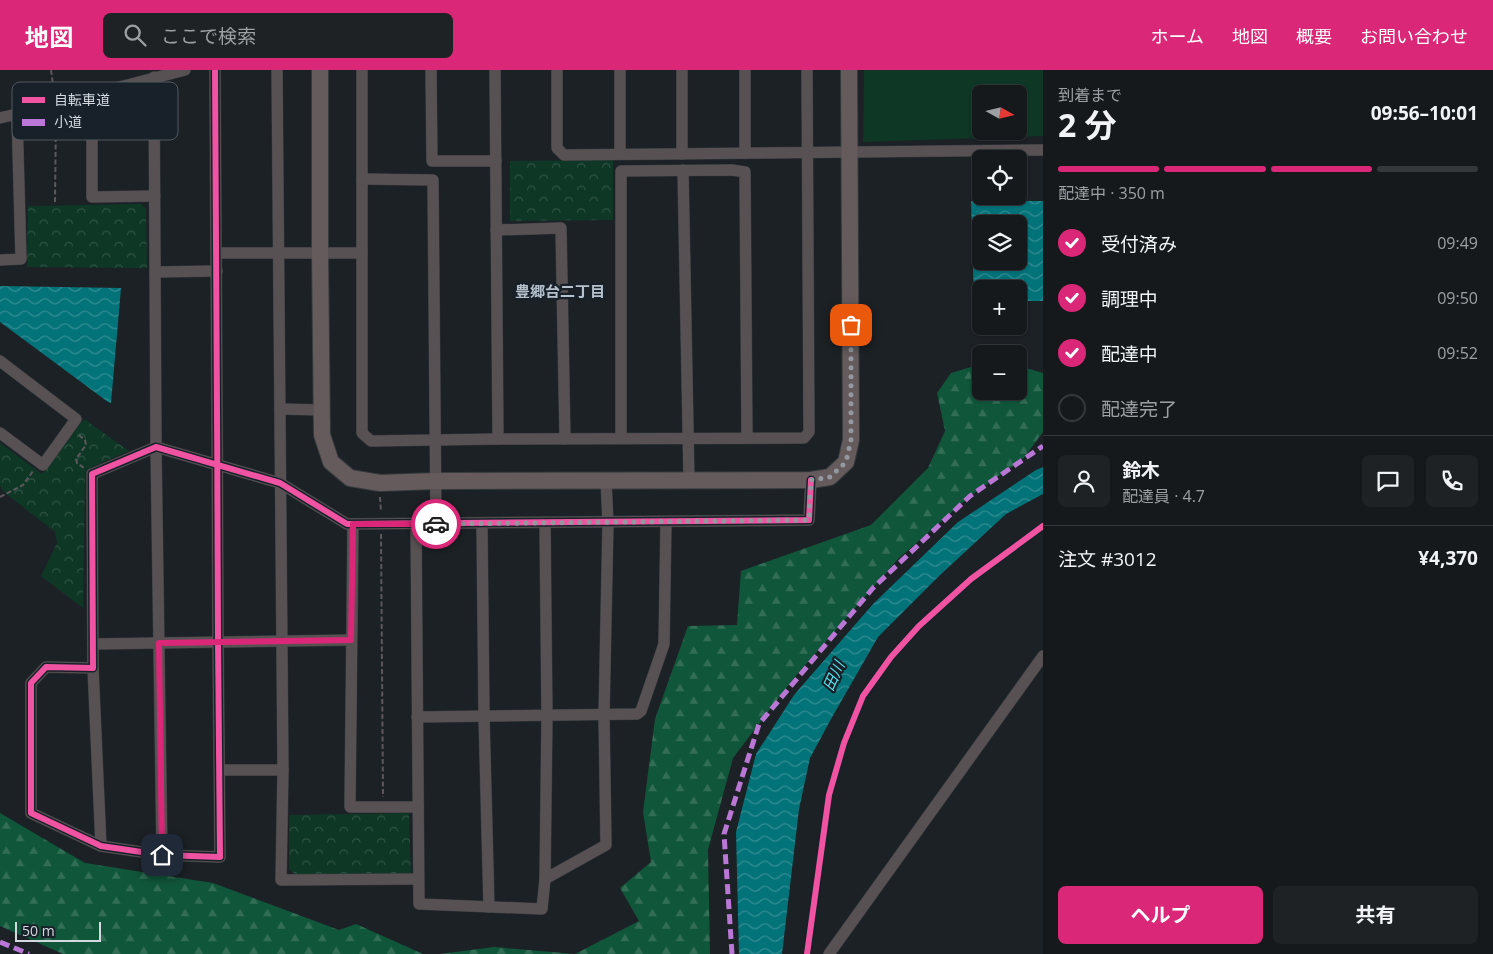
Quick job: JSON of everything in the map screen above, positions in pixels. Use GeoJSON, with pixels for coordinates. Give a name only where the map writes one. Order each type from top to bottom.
{"type":"FeatureCollection","features":[{"type":"Feature","properties":{"kind":"street"},"geometry":{"type":"LineString","coordinates":[[138,82],[184,70]]}},
{"type":"Feature","properties":{"kind":"street"},"geometry":{"type":"LineString","coordinates":[[93,668],[46,667],[31,683],[32,813],[100,846],[162,855],[220,857],[215,70]]}},
{"type":"Feature","properties":{"kind":"street"},"geometry":{"type":"LineString","coordinates":[[277,70],[282,770],[281,880],[418,879]]}},
{"type":"Feature","properties":{"kind":"street"},"geometry":{"type":"LineString","coordinates":[[320,70],[322,435],[331,462],[350,478],[380,483],[436,481],[811,480],[830,477],[846,462],[851,440],[849,70]]}},
{"type":"Feature","properties":{"kind":"street"},"geometry":{"type":"LineString","coordinates":[[362,70],[362,434],[371,441],[565,438],[804,438],[810,432],[807,70]]}},
{"type":"Feature","properties":{"kind":"street"},"geometry":{"type":"LineString","coordinates":[[431,70],[432,161],[496,162]]}},
{"type":"Feature","properties":{"kind":"street"},"geometry":{"type":"LineString","coordinates":[[495,70],[498,439]]}},
{"type":"Feature","properties":{"kind":"street"},"geometry":{"type":"LineString","coordinates":[[557,70],[557,148],[564,155],[1043,150]]}},
{"type":"Feature","properties":{"kind":"street"},"geometry":{"type":"LineString","coordinates":[[620,70],[620,154]]}},
{"type":"Feature","properties":{"kind":"street"},"geometry":{"type":"LineString","coordinates":[[682,70],[682,154]]}},
{"type":"Feature","properties":{"kind":"street"},"geometry":{"type":"LineString","coordinates":[[745,70],[745,153]]}},
{"type":"Feature","properties":{"kind":"street"},"geometry":{"type":"LineString","coordinates":[[154,78],[154,82]]}},
{"type":"Feature","properties":{"kind":"street"},"geometry":{"type":"LineString","coordinates":[[0,260],[21,259],[19,140]]}},
{"type":"Feature","properties":{"kind":"street"},"geometry":{"type":"LineString","coordinates":[[92,140],[92,197],[155,196]]}},
{"type":"Feature","properties":{"kind":"street"},"geometry":{"type":"LineString","coordinates":[[155,140],[156,447],[162,855]]}},
{"type":"Feature","properties":{"kind":"street"},"geometry":{"type":"LineString","coordinates":[[683,170],[688,480]]}},
{"type":"Feature","properties":{"kind":"street"},"geometry":{"type":"LineString","coordinates":[[621,438],[621,171],[732,170],[745,172],[748,438]]}},
{"type":"Feature","properties":{"kind":"street"},"geometry":{"type":"LineString","coordinates":[[362,179],[433,180],[436,524]]}},
{"type":"Feature","properties":{"kind":"street"},"geometry":{"type":"LineString","coordinates":[[496,230],[561,228],[565,438]]}},
{"type":"Feature","properties":{"kind":"street"},"geometry":{"type":"LineString","coordinates":[[217,253],[362,253]]}},
{"type":"Feature","properties":{"kind":"street"},"geometry":{"type":"LineString","coordinates":[[155,272],[217,271]]}},
{"type":"Feature","properties":{"kind":"street"},"geometry":{"type":"LineString","coordinates":[[0,361],[76,419],[42,465],[0,433]]}},
{"type":"Feature","properties":{"kind":"street"},"geometry":{"type":"LineString","coordinates":[[280,409],[322,410]]}},
{"type":"Feature","properties":{"kind":"street"},"geometry":{"type":"LineString","coordinates":[[100,846],[93,668],[92,474],[156,447],[280,483],[347,524],[809,520],[811,480]]}},
{"type":"Feature","properties":{"kind":"street"},"geometry":{"type":"LineString","coordinates":[[545,879],[606,845],[604,715],[608,523],[606,480]]}},
{"type":"Feature","properties":{"kind":"street"},"geometry":{"type":"LineString","coordinates":[[417,717],[604,715],[637,714],[641,711],[664,644],[666,522]]}},
{"type":"Feature","properties":{"kind":"street"},"geometry":{"type":"LineString","coordinates":[[416,524],[419,904],[542,909],[545,879],[548,716],[545,523]]}},
{"type":"Feature","properties":{"kind":"street"},"geometry":{"type":"LineString","coordinates":[[353,524],[350,806],[418,807]]}},
{"type":"Feature","properties":{"kind":"street"},"geometry":{"type":"LineString","coordinates":[[482,524],[484,716],[489,907]]}},
{"type":"Feature","properties":{"kind":"street"},"geometry":{"type":"LineString","coordinates":[[93,644],[351,640]]}},
{"type":"Feature","properties":{"kind":"street"},"geometry":{"type":"LineString","coordinates":[[829,954],[1038,672],[1043,656]]}},
{"type":"Feature","properties":{"kind":"street"},"geometry":{"type":"LineString","coordinates":[[220,770],[282,770]]}},
{"type":"Feature","properties":{"kind":"path"},"geometry":{"type":"LineString","coordinates":[[55,202],[56,140]]}},
{"type":"Feature","properties":{"kind":"path"},"geometry":{"type":"LineString","coordinates":[[69,428],[85,440],[86,445],[76,459],[77,463],[92,474]]}},
{"type":"Feature","properties":{"kind":"path"},"geometry":{"type":"LineString","coordinates":[[0,497],[23,485],[39,462]]}},
{"type":"Feature","properties":{"kind":"path"},"geometry":{"type":"LineString","coordinates":[[380,483],[383,807]]}},
{"type":"Feature","properties":{"kind":"green space"},"geometry":{"type":"Polygon","coordinates":[[[864,70],[1043,70],[1043,136],[1028,136],[1028,85],[972,85],[972,138],[863,142],[864,70]]]}},
{"type":"Feature","properties":{"kind":"green space"},"geometry":{"type":"Polygon","coordinates":[[[613,160],[613,220],[510,221],[510,161],[613,160]]]}},
{"type":"Feature","properties":{"kind":"green space"},"geometry":{"type":"Polygon","coordinates":[[[141,204],[146,209],[147,268],[27,267],[28,206],[141,204]]]}},
{"type":"Feature","properties":{"kind":"green space"},"geometry":{"type":"Polygon","coordinates":[[[972,367],[972,400],[1027,400],[1027,368],[1043,373],[1043,432],[1023,459],[970,496],[898,559],[793,679],[733,758],[708,850],[710,954],[575,954],[639,921],[620,888],[651,862],[643,812],[655,719],[688,626],[737,625],[741,571],[871,525],[928,468],[945,431],[937,393],[951,373],[972,367]]]}},
{"type":"Feature","properties":{"kind":"green space"},"geometry":{"type":"Polygon","coordinates":[[[84,419],[129,451],[91,467],[85,472],[83,608],[41,576],[57,543],[55,532],[4,492],[0,486],[0,443],[42,474],[84,419]]]}},
{"type":"Feature","properties":{"kind":"green space"},"geometry":{"type":"Polygon","coordinates":[[[0,813],[85,863],[213,883],[339,930],[356,924],[423,954],[63,954],[0,926],[0,813]]]}},
{"type":"Feature","properties":{"kind":"green space"},"geometry":{"type":"Polygon","coordinates":[[[409,813],[411,874],[296,875],[289,869],[289,815],[409,813]]]}},
{"type":"Feature","properties":{"kind":"green space"},"geometry":{"type":"Polygon","coordinates":[[[494,947],[575,954],[440,954],[494,947]]]}},
{"type":"Feature","properties":{"kind":"water"},"geometry":{"type":"Polygon","coordinates":[[[971,201],[972,205],[1027,205],[1027,201],[1043,201],[1043,301],[1027,301],[1027,280],[973,280],[973,270],[1027,270],[1027,215],[972,215],[972,234],[971,201]]]}},
{"type":"Feature","properties":{"kind":"water"},"geometry":{"type":"Polygon","coordinates":[[[0,286],[121,288],[111,403],[0,322],[0,286]]]}},
{"type":"Feature","properties":{"kind":"water","name":"田川"},"geometry":{"type":"Polygon","coordinates":[[[1043,467],[1043,494],[1006,514],[939,576],[878,637],[810,758],[799,809],[782,954],[739,954],[736,832],[756,754],[794,695],[873,604],[958,522],[1043,467]]]}},
{"type":"Feature","properties":{"kind":"marked path"},"geometry":{"type":"LineString","coordinates":[[732,954],[724,834],[759,724],[873,588],[970,496],[1043,446]]}},
{"type":"Feature","properties":{"kind":"marked path"},"geometry":{"type":"LineString","coordinates":[[0,942],[29,954]]}},
{"type":"Feature","properties":{"kind":"cycle path"},"geometry":{"type":"LineString","coordinates":[[215,70],[217,284],[217,355],[217,426],[217,498],[218,667],[220,857],[162,855],[101,846],[31,813],[31,683],[46,667],[93,668],[92,474],[156,447],[280,483],[347,524],[809,520],[811,480]]}},
{"type":"Feature","properties":{"kind":"cycle path"},"geometry":{"type":"LineString","coordinates":[[807,954],[829,795],[844,743],[863,696],[891,657],[919,626],[971,579],[1043,526]]}},
{"type":"Feature","properties":{"kind":"way so far"},"geometry":{"type":"LineString","coordinates":[[436,524],[809,520],[811,480],[830,477],[846,462],[851,440],[851,325]]}},
{"type":"Feature","properties":{"kind":"district","name":"豊郷台二丁目"},"geometry":{"type":"Point","coordinates":[560,292]}},
{"type":"Feature","properties":{"kind":"route"},"geometry":{"type":"LineString","coordinates":[[162,855],[159,643],[351,640],[353,524],[436,524]]}}]}
